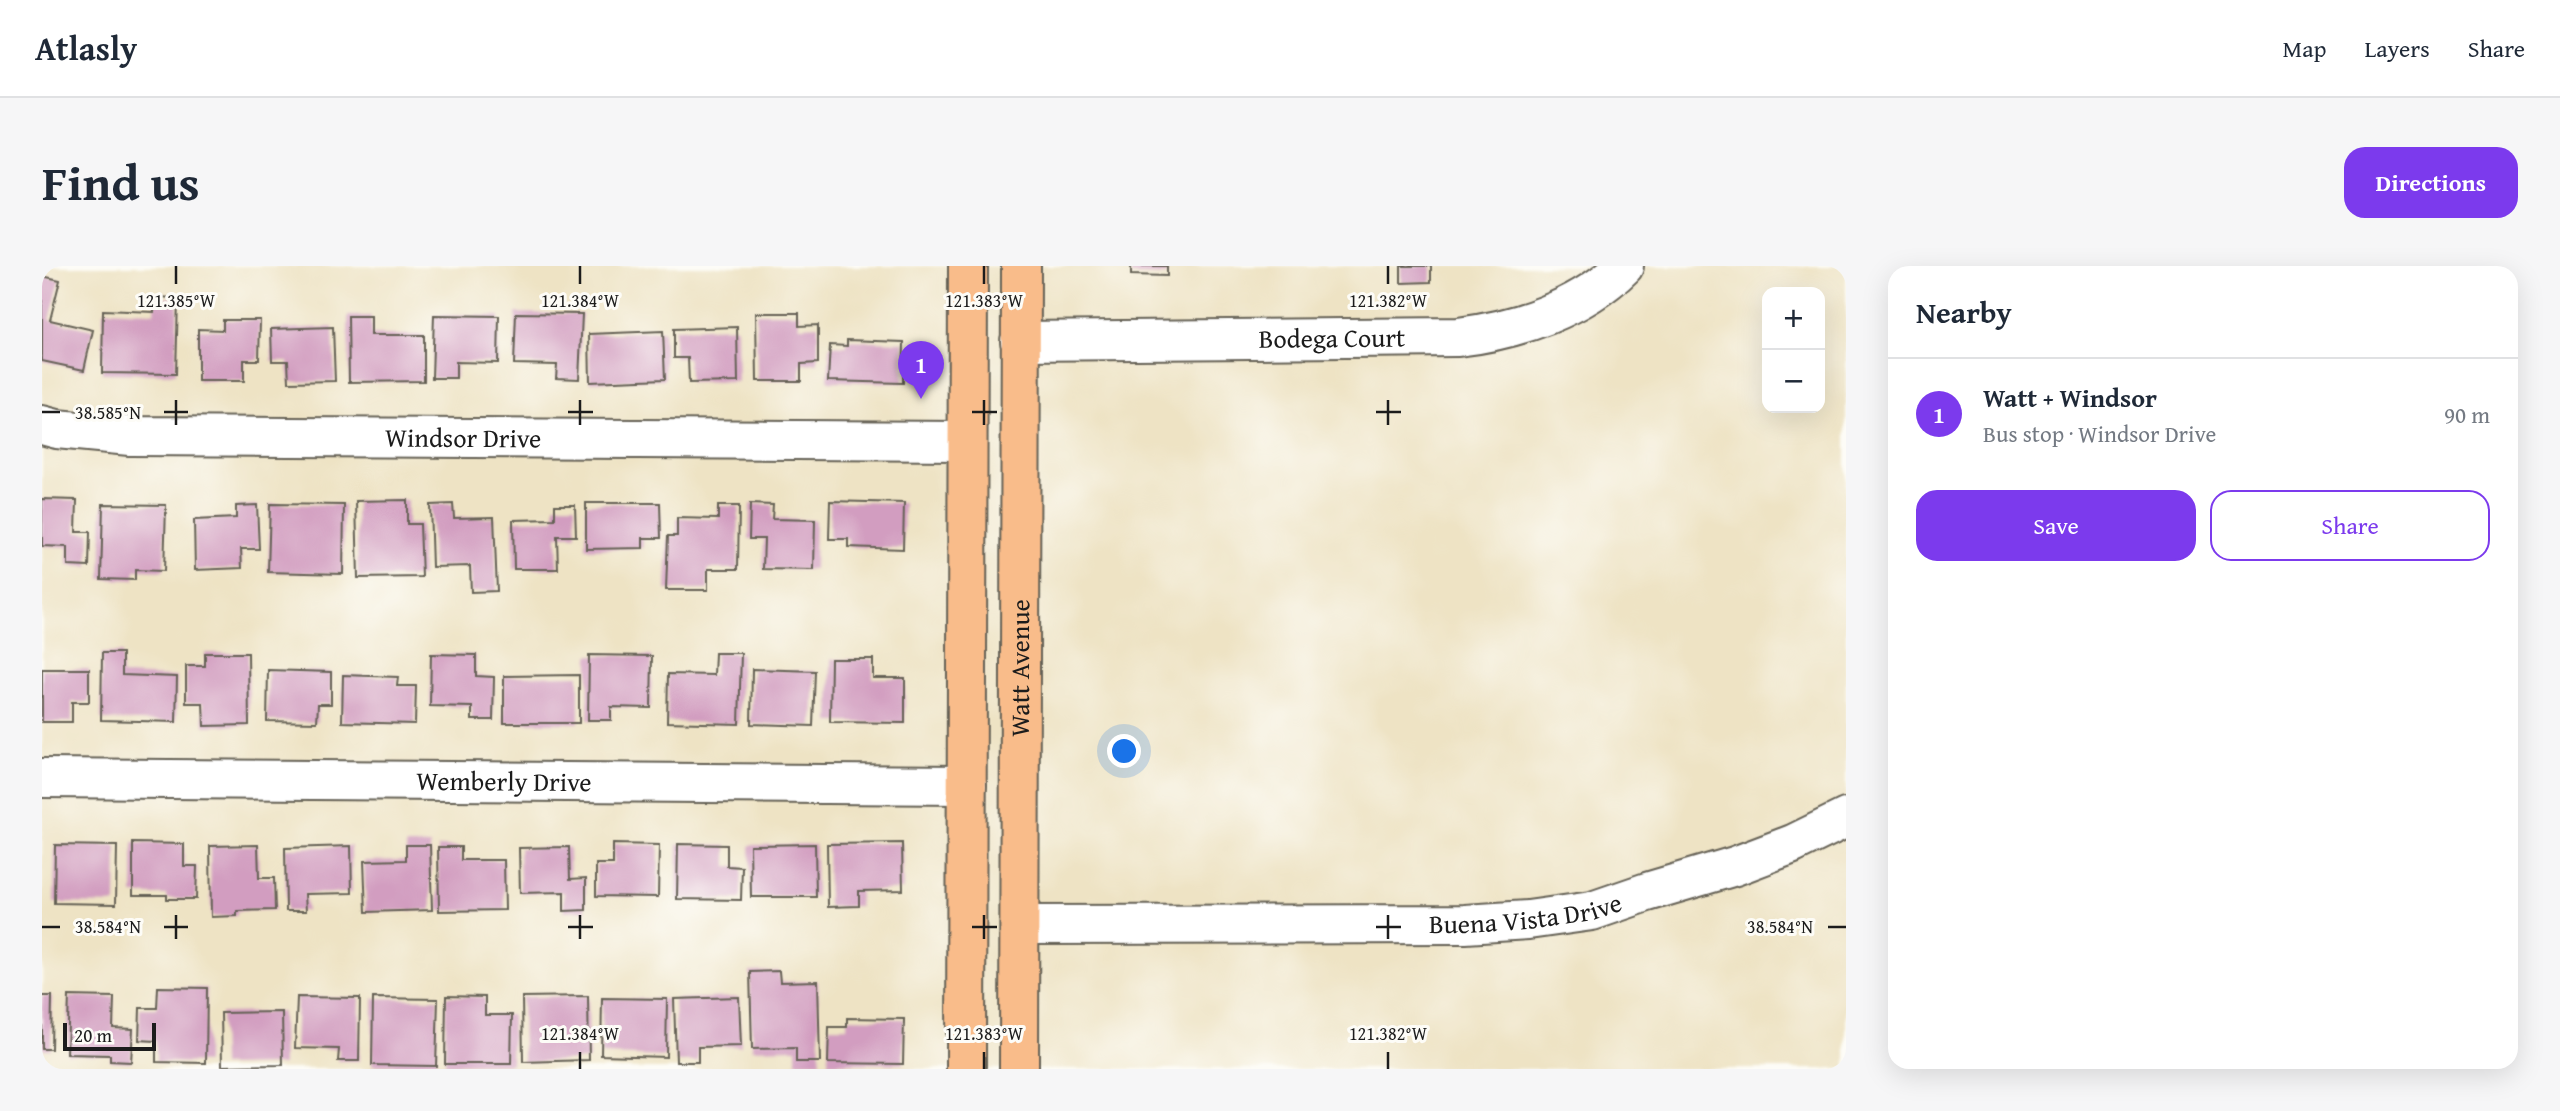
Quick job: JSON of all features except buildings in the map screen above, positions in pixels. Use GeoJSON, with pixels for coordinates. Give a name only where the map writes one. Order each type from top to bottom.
{"type":"FeatureCollection","features":[{"type":"Feature","properties":{"kind":"main road","name":"Watt Avenue"},"geometry":{"type":"LineString","coordinates":[[966,1069],[968,266]]}},
{"type":"Feature","properties":{"kind":"main road","name":"Watt Avenue"},"geometry":{"type":"LineString","coordinates":[[1019,1069],[1021,266]]}},
{"type":"Feature","properties":{"kind":"street","name":"Bodega Court"},"geometry":{"type":"LineString","coordinates":[[1020,341],[1458,337],[1482,334],[1531,321],[1576,300],[1624,266]]}},
{"type":"Feature","properties":{"kind":"street","name":"Windsor Drive"},"geometry":{"type":"LineString","coordinates":[[42,425],[57,429],[130,436],[967,441]]}},
{"type":"Feature","properties":{"kind":"street","name":"Wemberly Drive"},"geometry":{"type":"LineString","coordinates":[[42,778],[967,785]]}},
{"type":"Feature","properties":{"kind":"street","name":"Buena Vista Drive"},"geometry":{"type":"LineString","coordinates":[[1020,925],[1465,924],[1592,911],[1735,866],[1793,844],[1846,818]]}},
{"type":"Feature","properties":{"kind":"place","name":"Watt + Windsor"},"geometry":{"type":"Point","coordinates":[921,399]}}]}
